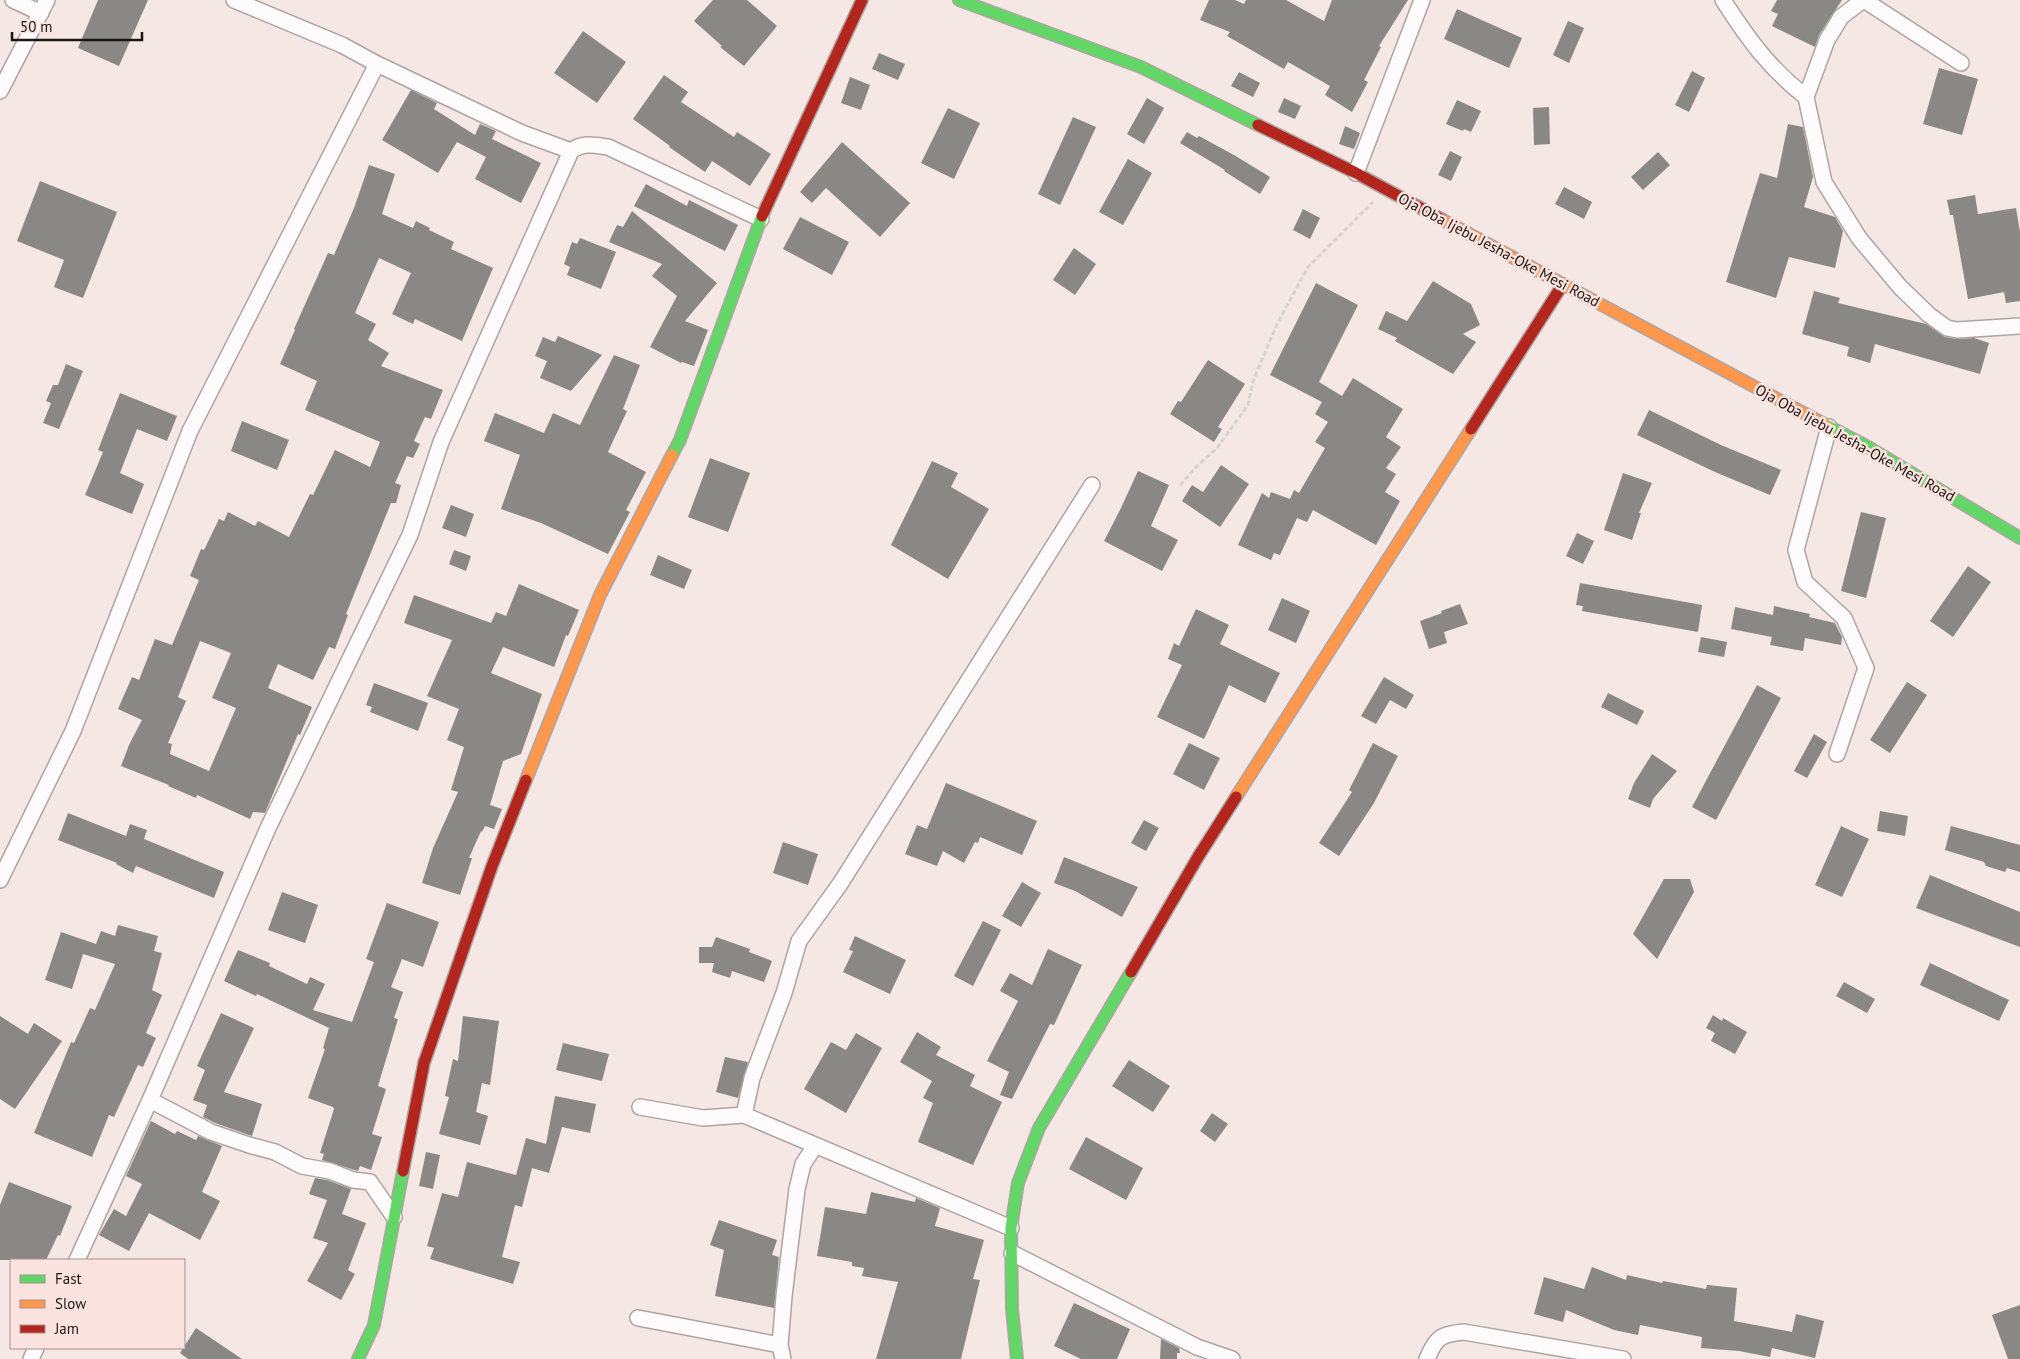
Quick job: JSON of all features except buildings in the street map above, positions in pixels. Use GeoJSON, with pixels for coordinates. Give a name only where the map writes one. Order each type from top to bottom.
{"type":"FeatureCollection","features":[{"type":"Feature","properties":{"kind":"street"},"geometry":{"type":"LineString","coordinates":[[0,91],[44,6],[14,0]]}},
{"type":"Feature","properties":{"kind":"street"},"geometry":{"type":"LineString","coordinates":[[234,0],[342,45],[377,64],[513,129],[571,151]]}},
{"type":"Feature","properties":{"kind":"street"},"geometry":{"type":"LineString","coordinates":[[358,1359],[374,1324],[424,1062],[492,866],[600,596],[680,440],[761,219],[862,0]]}},
{"type":"Feature","properties":{"kind":"street","name":"Oja Oba Ijebu Jesha-Oke Mesi Road"},"geometry":{"type":"LineString","coordinates":[[959,0],[1141,68],[1356,173],[1868,447],[2020,538]]}},
{"type":"Feature","properties":{"kind":"street"},"geometry":{"type":"LineString","coordinates":[[1356,173],[1422,0]]}},
{"type":"Feature","properties":{"kind":"street"},"geometry":{"type":"LineString","coordinates":[[1723,0],[1749,40],[1765,59],[1782,78],[1806,97]]}},
{"type":"Feature","properties":{"kind":"street"},"geometry":{"type":"LineString","coordinates":[[1961,63],[1863,0],[1841,17],[1827,40],[1806,97],[1821,172],[1830,194],[1859,238],[1900,287],[1929,315],[1947,328],[1957,330],[1971,331],[2020,326]]}},
{"type":"Feature","properties":{"kind":"street"},"geometry":{"type":"LineString","coordinates":[[0,880],[73,731],[190,431],[377,64]]}},
{"type":"Feature","properties":{"kind":"street"},"geometry":{"type":"LineString","coordinates":[[77,1259],[150,1100],[268,828],[410,536],[441,442],[571,151],[579,146],[589,144],[608,146],[761,219]]}},
{"type":"Feature","properties":{"kind":"street"},"geometry":{"type":"LineString","coordinates":[[1017,1359],[1012,1309],[1011,1228],[1018,1183],[1044,1120],[1198,858],[1563,284]]}},
{"type":"Feature","properties":{"kind":"street"},"geometry":{"type":"LineString","coordinates":[[1829,427],[1796,550],[1805,582],[1844,618],[1866,668],[1837,754]]}},
{"type":"Feature","properties":{"kind":"street"},"geometry":{"type":"LineString","coordinates":[[744,1115],[752,1078],[784,993],[799,940],[840,884],[1092,485]]}},
{"type":"Feature","properties":{"kind":"street"},"geometry":{"type":"LineString","coordinates":[[150,1100],[211,1132],[275,1152],[302,1166],[330,1171],[353,1180],[370,1182],[394,1217]]}},
{"type":"Feature","properties":{"kind":"street"},"geometry":{"type":"LineString","coordinates":[[640,1107],[703,1118],[744,1115],[1011,1228]]}},
{"type":"Feature","properties":{"kind":"street"},"geometry":{"type":"LineString","coordinates":[[638,1318],[781,1352],[790,1240],[797,1189],[803,1164],[815,1146]]}},
{"type":"Feature","properties":{"kind":"street"},"geometry":{"type":"LineString","coordinates":[[1012,1253],[1197,1347],[1232,1359]]}},
{"type":"Feature","properties":{"kind":"street"},"geometry":{"type":"LineString","coordinates":[[1427,1359],[1434,1343],[1439,1338],[1447,1334],[1464,1332],[1623,1359]]}},
{"type":"Feature","properties":{"kind":"path"},"geometry":{"type":"LineString","coordinates":[[1180,485],[1217,448],[1248,405],[1253,381],[1277,324],[1308,267],[1386,189]]}},
{"type":"Feature","properties":{"kind":"traffic: fast"},"geometry":{"type":"LineString","coordinates":[[959,0],[1141,67],[1258,125]]}},
{"type":"Feature","properties":{"kind":"traffic: fast"},"geometry":{"type":"LineString","coordinates":[[672,455],[680,440],[762,216]]}},
{"type":"Feature","properties":{"kind":"traffic: fast"},"geometry":{"type":"LineString","coordinates":[[1826,425],[1868,447],[2020,538]]}},
{"type":"Feature","properties":{"kind":"traffic: fast"},"geometry":{"type":"LineString","coordinates":[[1017,1359],[1012,1309],[1011,1228],[1018,1183],[1039,1128],[1131,972]]}},
{"type":"Feature","properties":{"kind":"traffic: fast"},"geometry":{"type":"LineString","coordinates":[[358,1359],[374,1325],[403,1171]]}},
{"type":"Feature","properties":{"kind":"traffic: slow"},"geometry":{"type":"LineString","coordinates":[[1441,219],[1826,425]]}},
{"type":"Feature","properties":{"kind":"traffic: slow"},"geometry":{"type":"LineString","coordinates":[[1236,797],[1471,429]]}},
{"type":"Feature","properties":{"kind":"traffic: slow"},"geometry":{"type":"LineString","coordinates":[[526,780],[600,595],[672,455]]}},
{"type":"Feature","properties":{"kind":"traffic: jam"},"geometry":{"type":"LineString","coordinates":[[762,216],[862,0]]}},
{"type":"Feature","properties":{"kind":"traffic: jam"},"geometry":{"type":"LineString","coordinates":[[1258,125],[1356,173],[1441,219]]}},
{"type":"Feature","properties":{"kind":"traffic: jam"},"geometry":{"type":"LineString","coordinates":[[1471,429],[1563,284]]}},
{"type":"Feature","properties":{"kind":"traffic: jam"},"geometry":{"type":"LineString","coordinates":[[403,1171],[424,1063],[492,866],[526,780]]}},
{"type":"Feature","properties":{"kind":"traffic: jam"},"geometry":{"type":"LineString","coordinates":[[1131,972],[1198,857],[1236,797]]}}]}
